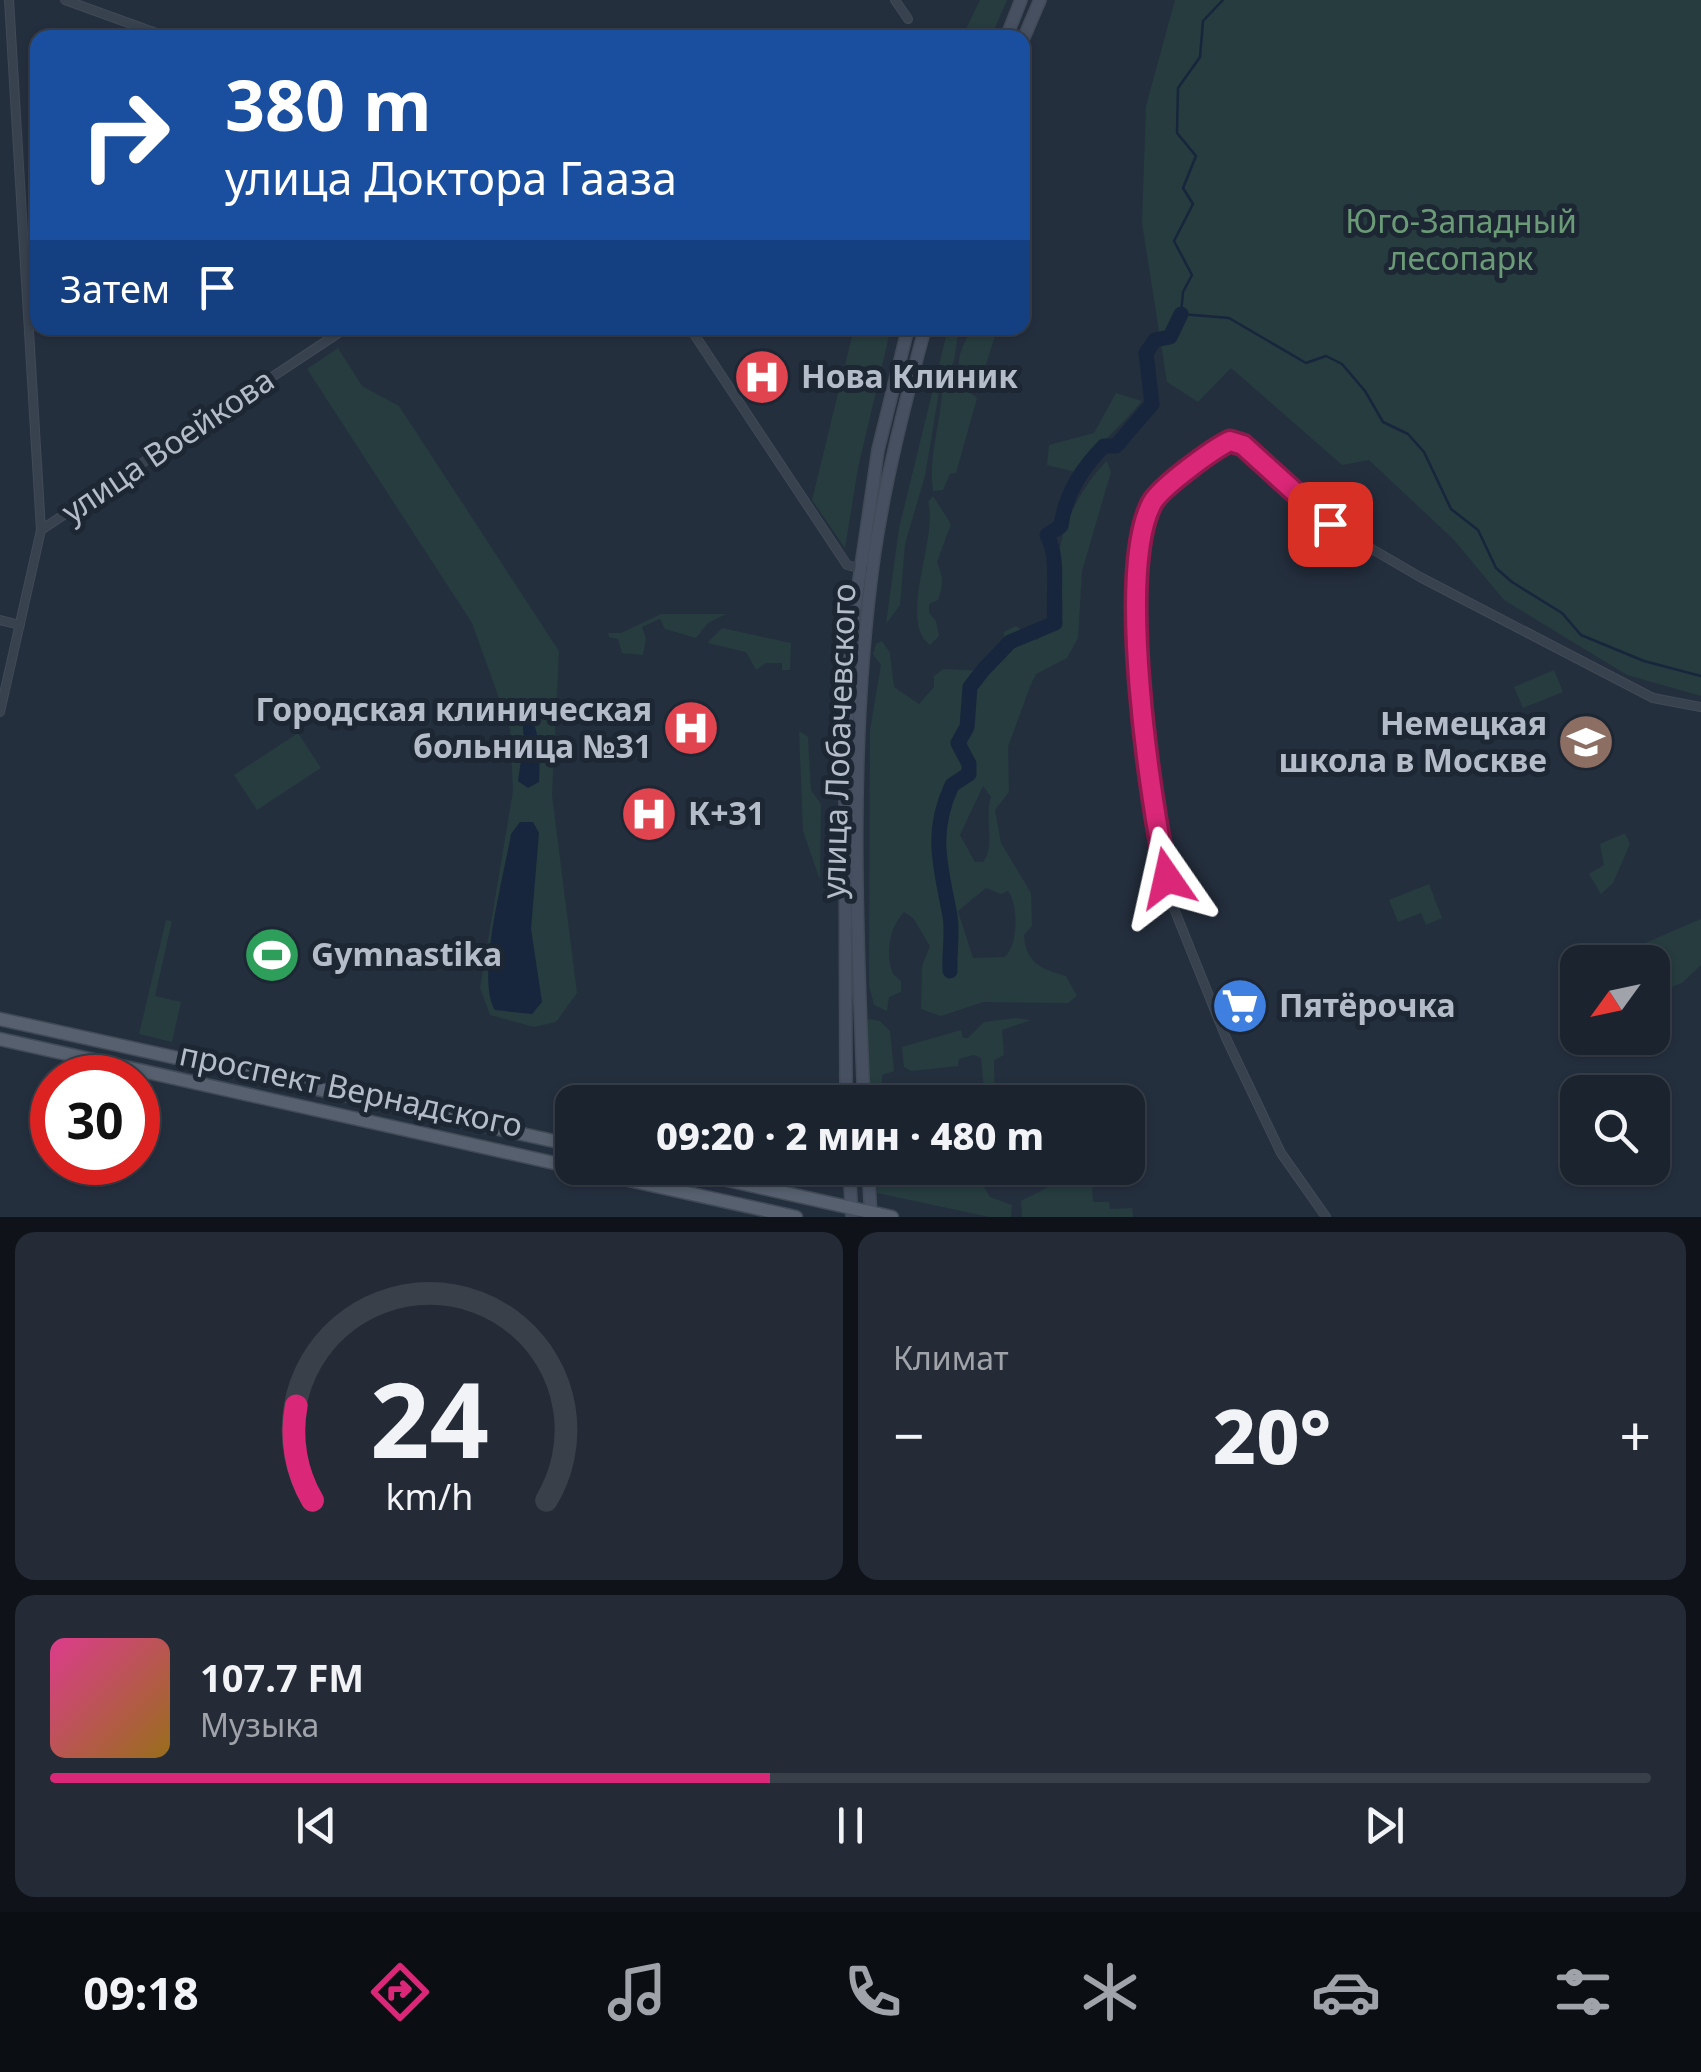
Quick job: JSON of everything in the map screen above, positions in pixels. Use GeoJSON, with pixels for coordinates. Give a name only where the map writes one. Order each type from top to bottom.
{"type":"FeatureCollection","features":[{"type":"Feature","properties":{"kind":"main road"},"geometry":{"type":"LineString","coordinates":[[1009,30],[1021,0]]}},
{"type":"Feature","properties":{"kind":"main road"},"geometry":{"type":"LineString","coordinates":[[1027,30],[1040,0]]}},
{"type":"Feature","properties":{"kind":"main road","name":"улица Лобачевского"},"geometry":{"type":"LineString","coordinates":[[846,1085],[845,766],[857,568],[878,450],[906,335]]}},
{"type":"Feature","properties":{"kind":"main road","name":"улица Лобачевского"},"geometry":{"type":"LineString","coordinates":[[864,1085],[860,746],[872,570],[894,452],[923,335]]}},
{"type":"Feature","properties":{"kind":"main road","name":"проспект Вернадского"},"geometry":{"type":"LineString","coordinates":[[0,1020],[555,1141]]}},
{"type":"Feature","properties":{"kind":"main road","name":"проспект Вернадского"},"geometry":{"type":"LineString","coordinates":[[0,1039],[555,1163]]}},
{"type":"Feature","properties":{"kind":"main road","name":"проспект Вернадского"},"geometry":{"type":"LineString","coordinates":[[653,1185],[796,1217]]}},
{"type":"Feature","properties":{"kind":"main road"},"geometry":{"type":"LineString","coordinates":[[741,1185],[852,1213],[892,1217]]}},
{"type":"Feature","properties":{"kind":"main road"},"geometry":{"type":"LineString","coordinates":[[850,1185],[852,1213]]}},
{"type":"Feature","properties":{"kind":"main road"},"geometry":{"type":"LineString","coordinates":[[869,1185],[871,1214]]}},
{"type":"Feature","properties":{"kind":"street"},"geometry":{"type":"LineString","coordinates":[[0,712],[41,530],[9,0]]}},
{"type":"Feature","properties":{"kind":"street"},"geometry":{"type":"LineString","coordinates":[[65,0],[148,30]]}},
{"type":"Feature","properties":{"kind":"street"},"geometry":{"type":"LineString","coordinates":[[896,0],[908,19]]}},
{"type":"Feature","properties":{"kind":"street","name":"улица Воейкова"},"geometry":{"type":"LineString","coordinates":[[41,530],[335,335]]}},
{"type":"Feature","properties":{"kind":"street"},"geometry":{"type":"LineString","coordinates":[[695,335],[844,560],[857,568],[872,570]]}},
{"type":"Feature","properties":{"kind":"street"},"geometry":{"type":"LineString","coordinates":[[1326,1217],[1281,1153],[1242,1075],[1173,906],[1146,752],[1136,587],[1145,520],[1154,499],[1224,444],[1243,445],[1330,524],[1420,578],[1653,698],[1701,707]]}},
{"type":"Feature","properties":{"kind":"street"},"geometry":{"type":"LineString","coordinates":[[0,620],[20,625]]}},
{"type":"Feature","properties":{"kind":"street"},"geometry":{"type":"LineString","coordinates":[[266,1100],[280,1093],[278,1082],[272,1078]]}},
{"type":"Feature","properties":{"kind":"green space"},"geometry":{"type":"Polygon","coordinates":[[[980,0],[1007,0],[994,30],[965,30],[980,0]]]}},
{"type":"Feature","properties":{"kind":"green space","name":"Юго-Западный лесопарк"},"geometry":{"type":"Polygon","coordinates":[[[1175,0],[1701,0],[1701,696],[1627,675],[1504,600],[1454,540],[1369,460],[1342,465],[1231,368],[1198,402],[1167,382],[1142,223],[1146,106],[1175,0]]]}},
{"type":"Feature","properties":{"kind":"green space"},"geometry":{"type":"Polygon","coordinates":[[[852,335],[889,335],[858,468],[845,548],[812,500],[852,335]]]}},
{"type":"Feature","properties":{"kind":"green space"},"geometry":{"type":"Polygon","coordinates":[[[946,335],[958,335],[954,361],[939,392],[925,476],[905,544],[900,605],[886,624],[899,528],[946,335]]]}},
{"type":"Feature","properties":{"kind":"green space"},"geometry":{"type":"Polygon","coordinates":[[[968,335],[996,335],[981,380],[973,384],[961,372],[961,351],[968,335]]]}},
{"type":"Feature","properties":{"kind":"green space"},"geometry":{"type":"Polygon","coordinates":[[[338,348],[362,386],[399,406],[559,651],[552,795],[577,993],[556,1022],[534,1027],[490,1015],[480,988],[513,791],[510,729],[472,623],[307,369],[338,348]]]}},
{"type":"Feature","properties":{"kind":"green space"},"geometry":{"type":"Polygon","coordinates":[[[951,385],[955,392],[965,389],[977,398],[956,473],[950,474],[943,490],[933,491],[933,455],[942,392],[951,385]]]}},
{"type":"Feature","properties":{"kind":"green space"},"geometry":{"type":"Polygon","coordinates":[[[1116,393],[1142,401],[1075,472],[1047,465],[1049,445],[1094,433],[1116,393]]]}},
{"type":"Feature","properties":{"kind":"green space"},"geometry":{"type":"Polygon","coordinates":[[[1107,461],[1111,472],[1082,571],[1078,638],[1067,658],[1036,674],[1031,684],[1008,747],[1009,792],[995,810],[1001,843],[1031,893],[1032,926],[1024,935],[1028,952],[1042,968],[1066,976],[1077,996],[1068,1003],[983,1002],[941,1016],[921,1009],[922,966],[930,946],[913,918],[904,912],[892,933],[889,950],[893,974],[901,981],[901,992],[889,997],[887,1011],[874,1005],[869,985],[870,730],[881,665],[873,654],[876,644],[882,641],[890,653],[894,687],[919,704],[934,687],[934,676],[943,669],[988,671],[1004,655],[1004,632],[1016,626],[1037,640],[1062,619],[1060,545],[1075,505],[1107,461]],[[983,786],[960,835],[975,862],[983,862],[989,848],[991,797],[983,786]],[[986,888],[958,911],[973,958],[1005,957],[1015,935],[1012,898],[1008,891],[1001,894],[986,888]]]}},
{"type":"Feature","properties":{"kind":"green space"},"geometry":{"type":"Polygon","coordinates":[[[933,496],[951,524],[937,562],[942,581],[940,594],[938,600],[929,604],[939,636],[930,645],[921,634],[917,618],[930,517],[928,502],[933,496]]]}},
{"type":"Feature","properties":{"kind":"green space"},"geometry":{"type":"Polygon","coordinates":[[[661,614],[726,614],[708,623],[696,638],[665,629],[660,619],[642,627],[646,638],[643,655],[622,653],[618,639],[609,637],[608,633],[621,633],[661,614]]]}},
{"type":"Feature","properties":{"kind":"green space"},"geometry":{"type":"Polygon","coordinates":[[[722,628],[791,643],[790,670],[782,670],[782,663],[766,663],[756,670],[746,652],[707,643],[722,628]]]}},
{"type":"Feature","properties":{"kind":"green space"},"geometry":{"type":"Polygon","coordinates":[[[1554,670],[1563,692],[1523,708],[1514,687],[1554,670]]]}},
{"type":"Feature","properties":{"kind":"green space"},"geometry":{"type":"Polygon","coordinates":[[[799,731],[808,737],[811,790],[821,804],[820,880],[803,831],[799,731]]]}},
{"type":"Feature","properties":{"kind":"green space"},"geometry":{"type":"Polygon","coordinates":[[[298,733],[321,768],[257,810],[234,775],[298,733]]]}},
{"type":"Feature","properties":{"kind":"green space"},"geometry":{"type":"Polygon","coordinates":[[[1625,833],[1630,844],[1613,883],[1601,894],[1589,874],[1604,865],[1600,844],[1625,833]]]}},
{"type":"Feature","properties":{"kind":"green space"},"geometry":{"type":"Polygon","coordinates":[[[1429,884],[1442,918],[1426,925],[1421,913],[1398,922],[1389,900],[1429,884]]]}},
{"type":"Feature","properties":{"kind":"green space"},"geometry":{"type":"Polygon","coordinates":[[[1701,919],[1701,965],[1682,983],[1670,987],[1670,945],[1640,945],[1701,919]]]}},
{"type":"Feature","properties":{"kind":"green space"},"geometry":{"type":"Polygon","coordinates":[[[166,920],[172,921],[155,996],[181,1002],[172,1042],[139,1034],[166,920]]]}},
{"type":"Feature","properties":{"kind":"green space"},"geometry":{"type":"Polygon","coordinates":[[[869,1019],[880,1021],[890,1031],[894,1071],[882,1075],[882,1085],[869,1085],[865,1024],[869,1019]]]}},
{"type":"Feature","properties":{"kind":"green space"},"geometry":{"type":"Polygon","coordinates":[[[1031,1020],[1002,1030],[1004,1055],[994,1060],[995,1085],[983,1085],[981,1058],[974,1055],[959,1059],[958,1066],[911,1071],[904,1067],[902,1047],[961,1030],[963,1038],[968,1038],[984,1022],[1031,1020]]]}},
{"type":"Feature","properties":{"kind":"green space"},"geometry":{"type":"Polygon","coordinates":[[[876,1185],[983,1185],[990,1197],[1012,1205],[1011,1217],[989,1217],[877,1193],[876,1185]]]}},
{"type":"Feature","properties":{"kind":"green space"},"geometry":{"type":"Polygon","coordinates":[[[1052,1185],[1092,1185],[1093,1202],[1109,1202],[1110,1209],[1132,1208],[1133,1217],[1022,1217],[1021,1201],[1052,1185]]]}},
{"type":"Feature","properties":{"kind":"water"},"geometry":{"type":"Polygon","coordinates":[[[521,707],[533,722],[539,751],[539,782],[528,788],[518,781],[524,740],[521,707]]]}},
{"type":"Feature","properties":{"kind":"water"},"geometry":{"type":"Polygon","coordinates":[[[520,822],[533,822],[539,833],[531,929],[542,1002],[532,1014],[495,1010],[488,975],[493,925],[511,834],[520,822]]]}},
{"type":"Feature","properties":{"kind":"waterway"},"geometry":{"type":"LineString","coordinates":[[1223,0],[1203,21],[1200,57],[1178,88],[1177,133],[1196,156],[1183,188],[1193,204],[1174,241],[1192,275],[1183,292],[1181,314],[1229,318],[1306,363],[1326,356],[1342,364],[1365,391],[1383,422],[1408,434],[1424,452],[1451,509],[1478,530],[1496,568],[1512,582],[1562,613],[1581,635],[1644,661],[1701,676]]}},
{"type":"Feature","properties":{"kind":"waterway"},"geometry":{"type":"LineString","coordinates":[[950,971],[951,923],[939,835],[952,785],[969,774],[969,764],[958,743],[967,727],[970,687],[1010,642],[1055,623],[1054,566],[1047,535],[1061,526],[1071,493],[1089,463],[1104,446],[1116,446],[1152,404],[1146,353],[1155,340],[1170,337],[1181,314]]}},
{"type":"Feature","properties":{"kind":"place","name":"Нова Клиник"},"geometry":{"type":"Point","coordinates":[762,377]}},
{"type":"Feature","properties":{"kind":"place","name":"Городская клиническая больница №31"},"geometry":{"type":"Point","coordinates":[691,728]}},
{"type":"Feature","properties":{"kind":"place","name":"Немецкая школа в Москве"},"geometry":{"type":"Point","coordinates":[1586,742]}},
{"type":"Feature","properties":{"kind":"place","name":"К+31"},"geometry":{"type":"Point","coordinates":[649,814]}},
{"type":"Feature","properties":{"kind":"place","name":"Gymnastika"},"geometry":{"type":"Point","coordinates":[272,955]}},
{"type":"Feature","properties":{"kind":"place","name":"Пятёрочка"},"geometry":{"type":"Point","coordinates":[1240,1006]}},
{"type":"Feature","properties":{"kind":"route"},"geometry":{"type":"LineString","coordinates":[[1167,878],[1146,752],[1136,587],[1145,520],[1154,499],[1230,441],[1243,445],[1330,524]]}}]}
